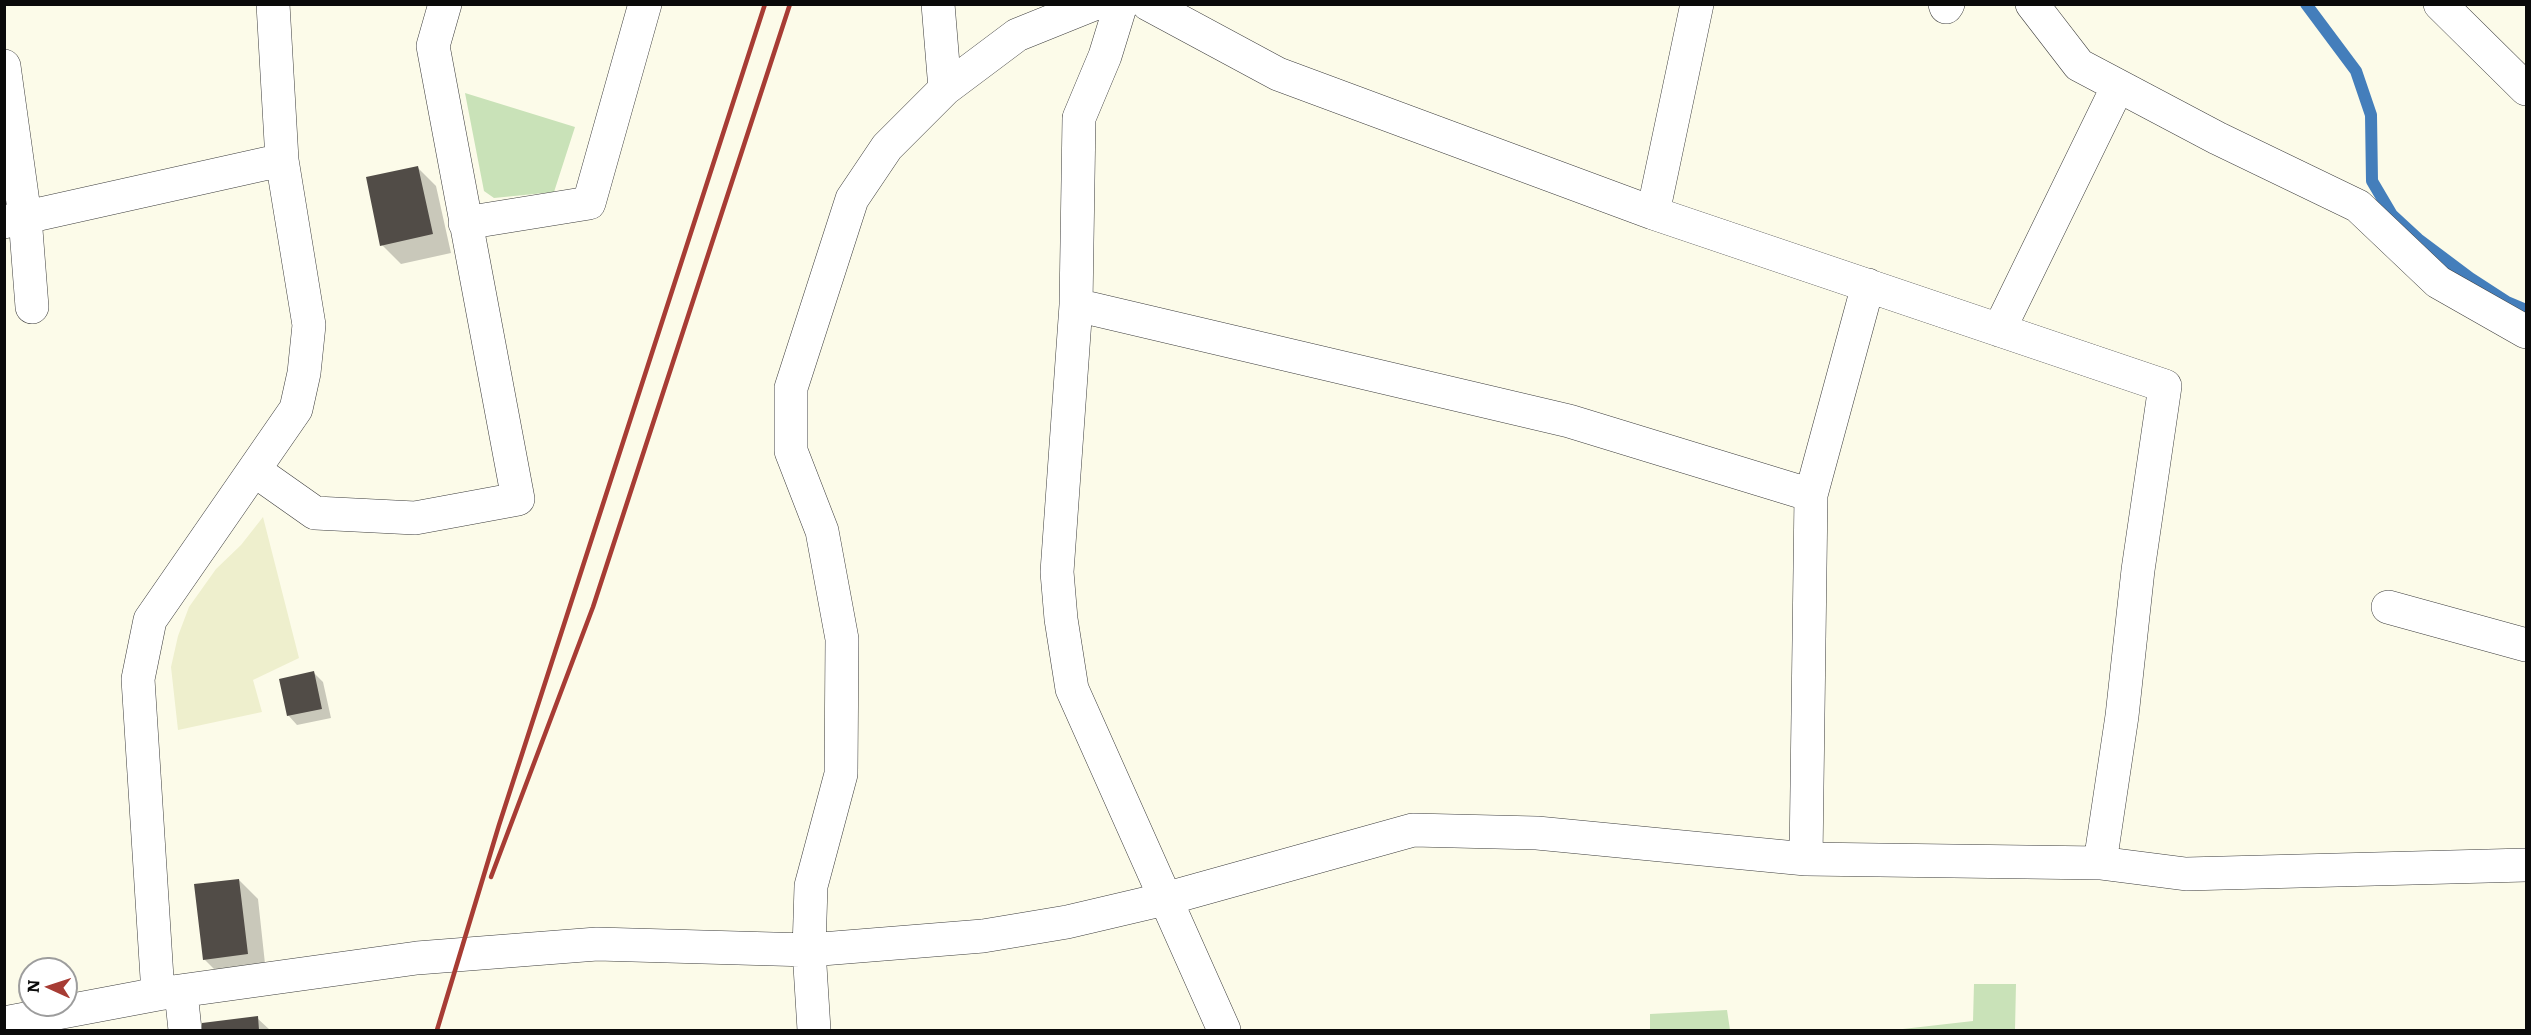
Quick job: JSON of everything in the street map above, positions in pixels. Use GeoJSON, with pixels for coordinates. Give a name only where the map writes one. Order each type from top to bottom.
{"type":"FeatureCollection","features":[{"type":"Feature","properties":{"kind":"street"},"geometry":{"type":"LineString","coordinates":[[186,1030],[170,993],[138,679],[150,620],[296,409],[304,373],[309,325],[282,160],[273,4]]}},
{"type":"Feature","properties":{"kind":"street"},"geometry":{"type":"LineString","coordinates":[[254,470],[315,513],[416,518],[518,500],[433,46],[445,4]]}},
{"type":"Feature","properties":{"kind":"street"},"geometry":{"type":"LineString","coordinates":[[465,224],[589,203],[645,4]]}},
{"type":"Feature","properties":{"kind":"street"},"geometry":{"type":"LineString","coordinates":[[938,4],[945,89]]}},
{"type":"Feature","properties":{"kind":"street"},"geometry":{"type":"LineString","coordinates":[[814,1030],[809,950],[811,886],[841,774],[842,639],[822,531],[791,451],[791,388],[852,199],[887,147],[945,89],[1017,35],[1094,4]]}},
{"type":"Feature","properties":{"kind":"street"},"geometry":{"type":"LineString","coordinates":[[1121,4],[1105,56],[1079,118],[1076,305],[1057,572],[1072,689],[1224,1030]]}},
{"type":"Feature","properties":{"kind":"street"},"geometry":{"type":"LineString","coordinates":[[1148,4],[1278,74],[1653,213],[2165,386],[2138,570],[2122,716],[2100,863]]}},
{"type":"Feature","properties":{"kind":"street"},"geometry":{"type":"LineString","coordinates":[[1653,213],[1697,4]]}},
{"type":"Feature","properties":{"kind":"street"},"geometry":{"type":"LineString","coordinates":[[2032,4],[2079,65],[2217,138],[2358,206],[2438,282],[2526,332]]}},
{"type":"Feature","properties":{"kind":"street"},"geometry":{"type":"LineString","coordinates":[[2440,4],[2526,89]]}},
{"type":"Feature","properties":{"kind":"street"},"geometry":{"type":"LineString","coordinates":[[4,66],[15,220],[32,306]]}},
{"type":"Feature","properties":{"kind":"street"},"geometry":{"type":"LineString","coordinates":[[1999,330],[2118,86]]}},
{"type":"Feature","properties":{"kind":"street"},"geometry":{"type":"LineString","coordinates":[[15,220],[282,160]]}},
{"type":"Feature","properties":{"kind":"street"},"geometry":{"type":"LineString","coordinates":[[1806,859],[1811,495],[1868,285]]}},
{"type":"Feature","properties":{"kind":"street"},"geometry":{"type":"LineString","coordinates":[[1076,305],[1569,421],[1811,495]]}},
{"type":"Feature","properties":{"kind":"street"},"geometry":{"type":"LineString","coordinates":[[2388,607],[2526,645]]}},
{"type":"Feature","properties":{"kind":"street"},"geometry":{"type":"LineString","coordinates":[[4,1023],[170,993],[417,958],[597,944],[809,950],[983,936],[1067,922],[1165,899],[1413,830],[1536,833],[1806,859],[2100,863],[2186,873],[2526,865]]}},
{"type":"Feature","properties":{"kind":"green space"},"geometry":{"type":"Polygon","coordinates":[[[465,93],[575,127],[554,192],[494,198],[484,191],[465,93]]]}},
{"type":"Feature","properties":{"kind":"green space"},"geometry":{"type":"Polygon","coordinates":[[[263,517],[299,658],[253,680],[262,712],[178,730],[171,667],[178,636],[189,607],[216,569],[241,545],[263,517]]]}},
{"type":"Feature","properties":{"kind":"green space"},"geometry":{"type":"Polygon","coordinates":[[[1974,984],[2016,984],[2015,1030],[1894,1030],[1973,1021],[1974,984]]]}},
{"type":"Feature","properties":{"kind":"green space"},"geometry":{"type":"Polygon","coordinates":[[[1727,1010],[1730,1030],[1650,1030],[1650,1014],[1727,1010]]]}},
{"type":"Feature","properties":{"kind":"building"},"geometry":{"type":"Polygon","coordinates":[[[418,166],[433,234],[380,246],[366,177],[418,166]]]}},
{"type":"Feature","properties":{"kind":"building"},"geometry":{"type":"Polygon","coordinates":[[[314,671],[322,709],[287,716],[279,679],[314,671]]]}},
{"type":"Feature","properties":{"kind":"building"},"geometry":{"type":"Polygon","coordinates":[[[239,879],[248,954],[203,960],[194,884],[239,879]]]}},
{"type":"Feature","properties":{"kind":"building"},"geometry":{"type":"Polygon","coordinates":[[[258,1016],[259,1030],[202,1030],[202,1023],[258,1016]]]}},
{"type":"Feature","properties":{"kind":"waterway"},"geometry":{"type":"LineString","coordinates":[[2306,4],[2356,71],[2371,115],[2372,181],[2392,215],[2418,239],[2470,278],[2507,302],[2526,310]]}},
{"type":"Feature","properties":{"kind":"railway"},"geometry":{"type":"LineString","coordinates":[[437,1030],[499,825],[765,4]]}},
{"type":"Feature","properties":{"kind":"railway"},"geometry":{"type":"LineString","coordinates":[[491,877],[593,607],[790,4]]}}]}
